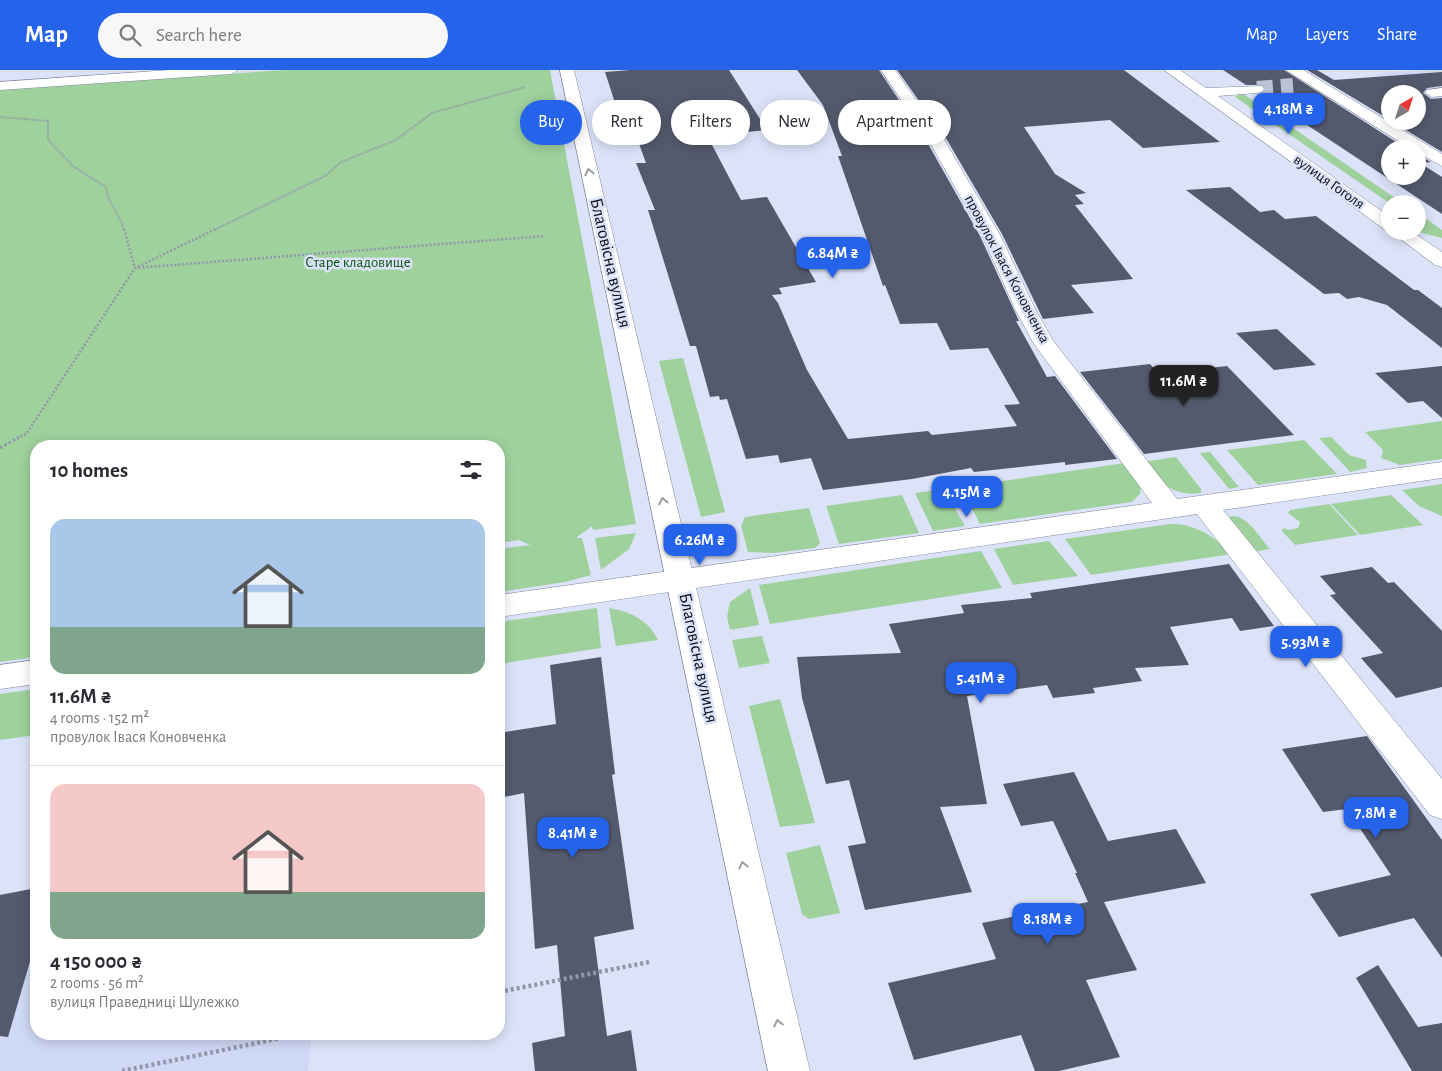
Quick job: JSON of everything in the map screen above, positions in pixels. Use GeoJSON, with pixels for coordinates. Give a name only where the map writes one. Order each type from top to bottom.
{"type":"FeatureCollection","features":[{"type":"Feature","properties":{"kind":"street"},"geometry":{"type":"LineString","coordinates":[[0,86],[231,70]]}},
{"type":"Feature","properties":{"kind":"street","name":"Благовісна вулиця"},"geometry":{"type":"LineString","coordinates":[[567,70],[789,1071]]}},
{"type":"Feature","properties":{"kind":"street","name":"провулок Івася Коновченка"},"geometry":{"type":"LineString","coordinates":[[888,70],[937,141],[991,235],[1026,310],[1041,337],[1170,509]]}},
{"type":"Feature","properties":{"kind":"street","name":"вулиця Гоголя"},"geometry":{"type":"LineString","coordinates":[[1171,70],[1381,219]]}},
{"type":"Feature","properties":{"kind":"street"},"geometry":{"type":"LineString","coordinates":[[1293,70],[1442,161]]}},
{"type":"Feature","properties":{"kind":"street"},"geometry":{"type":"LineString","coordinates":[[1293,86],[1315,84]]}},
{"type":"Feature","properties":{"kind":"street"},"geometry":{"type":"LineString","coordinates":[[1203,93],[1257,89]]}},
{"type":"Feature","properties":{"kind":"street"},"geometry":{"type":"LineString","coordinates":[[1417,240],[1433,248],[1442,261]]}},
{"type":"Feature","properties":{"kind":"street"},"geometry":{"type":"LineString","coordinates":[[505,605],[1442,470]]}},
{"type":"Feature","properties":{"kind":"street"},"geometry":{"type":"LineString","coordinates":[[1204,505],[1442,804]]}},
{"type":"Feature","properties":{"kind":"street"},"geometry":{"type":"LineString","coordinates":[[0,677],[30,673]]}},
{"type":"Feature","properties":{"kind":"path"},"geometry":{"type":"LineString","coordinates":[[0,448],[28,432],[135,268],[325,176],[341,162],[396,140],[432,114],[456,105],[525,87]]}},
{"type":"Feature","properties":{"kind":"path"},"geometry":{"type":"LineString","coordinates":[[0,117],[48,121],[48,140],[74,167],[106,187],[108,198],[122,221],[135,268]]}},
{"type":"Feature","properties":{"kind":"path"},"geometry":{"type":"LineString","coordinates":[[135,268],[545,236]]}},
{"type":"Feature","properties":{"kind":"path"},"geometry":{"type":"LineString","coordinates":[[505,991],[649,962]]}},
{"type":"Feature","properties":{"kind":"path"},"geometry":{"type":"LineString","coordinates":[[122,1071],[271,1040]]}},
{"type":"Feature","properties":{"kind":"shaded area"},"geometry":{"type":"Polygon","coordinates":[[[1442,70],[1442,103],[1426,105],[1426,85],[1387,85],[1373,77],[1380,73],[1442,70]]]}},
{"type":"Feature","properties":{"kind":"shaded area"},"geometry":{"type":"Polygon","coordinates":[[[30,937],[30,1040],[311,1040],[308,1071],[0,1071],[0,943],[30,937]]]}},
{"type":"Feature","properties":{"kind":"green space","name":"Старе кладовище"},"geometry":{"type":"Polygon","coordinates":[[[284,70],[550,70],[556,100],[520,100],[520,145],[564,145],[636,524],[593,530],[592,526],[576,538],[582,538],[591,575],[565,582],[505,591],[505,548],[530,545],[519,540],[505,542],[505,440],[30,440],[30,658],[0,662],[0,90],[284,70]]]}},
{"type":"Feature","properties":{"kind":"green space"},"geometry":{"type":"Polygon","coordinates":[[[1242,93],[1391,195],[1381,195],[1381,197],[1235,97],[1242,93]]]}},
{"type":"Feature","properties":{"kind":"green space"},"geometry":{"type":"Polygon","coordinates":[[[1426,219],[1442,230],[1442,238],[1426,234],[1426,219]]]}},
{"type":"Feature","properties":{"kind":"green space"},"geometry":{"type":"Polygon","coordinates":[[[683,358],[725,512],[701,517],[659,361],[683,358]]]}},
{"type":"Feature","properties":{"kind":"green space"},"geometry":{"type":"Polygon","coordinates":[[[1442,421],[1442,459],[1400,465],[1381,458],[1383,450],[1365,432],[1442,421]]]}},
{"type":"Feature","properties":{"kind":"green space"},"geometry":{"type":"Polygon","coordinates":[[[1331,437],[1349,455],[1366,460],[1367,468],[1350,472],[1319,438],[1331,437]]]}},
{"type":"Feature","properties":{"kind":"green space"},"geometry":{"type":"Polygon","coordinates":[[[1304,440],[1337,474],[1258,485],[1227,450],[1304,440]]]}},
{"type":"Feature","properties":{"kind":"green space"},"geometry":{"type":"Polygon","coordinates":[[[1210,452],[1239,487],[1229,489],[1200,453],[1210,452]]]}},
{"type":"Feature","properties":{"kind":"green space"},"geometry":{"type":"Polygon","coordinates":[[[1176,457],[1201,489],[1201,493],[1182,493],[1167,487],[1142,462],[1176,457]]]}},
{"type":"Feature","properties":{"kind":"green space"},"geometry":{"type":"Polygon","coordinates":[[[1125,463],[1141,485],[1140,494],[1132,502],[980,524],[961,487],[1125,463]]]}},
{"type":"Feature","properties":{"kind":"green space"},"geometry":{"type":"Polygon","coordinates":[[[1442,484],[1442,516],[1419,506],[1402,490],[1442,484]]]}},
{"type":"Feature","properties":{"kind":"green space"},"geometry":{"type":"Polygon","coordinates":[[[944,489],[965,526],[933,531],[915,493],[944,489]]]}},
{"type":"Feature","properties":{"kind":"green space"},"geometry":{"type":"Polygon","coordinates":[[[902,495],[919,533],[839,544],[826,506],[902,495]]]}},
{"type":"Feature","properties":{"kind":"green space"},"geometry":{"type":"Polygon","coordinates":[[[1391,495],[1423,525],[1360,535],[1331,504],[1391,495]]]}},
{"type":"Feature","properties":{"kind":"green space"},"geometry":{"type":"Polygon","coordinates":[[[1329,504],[1358,535],[1295,545],[1282,531],[1283,528],[1289,530],[1298,528],[1300,522],[1288,513],[1290,510],[1329,504]]]}},
{"type":"Feature","properties":{"kind":"green space"},"geometry":{"type":"Polygon","coordinates":[[[809,508],[820,543],[815,548],[774,553],[748,552],[741,526],[745,517],[809,508]]]}},
{"type":"Feature","properties":{"kind":"green space"},"geometry":{"type":"Polygon","coordinates":[[[1237,516],[1248,523],[1270,549],[1253,552],[1229,518],[1237,516]]]}},
{"type":"Feature","properties":{"kind":"green space"},"geometry":{"type":"Polygon","coordinates":[[[1170,524],[1188,526],[1204,532],[1232,554],[1091,575],[1065,539],[1170,524]]]}},
{"type":"Feature","properties":{"kind":"green space"},"geometry":{"type":"Polygon","coordinates":[[[636,533],[629,549],[601,570],[595,538],[636,533]]]}},
{"type":"Feature","properties":{"kind":"green space"},"geometry":{"type":"Polygon","coordinates":[[[1049,541],[1078,576],[1013,585],[994,549],[1049,541]]]}},
{"type":"Feature","properties":{"kind":"green space"},"geometry":{"type":"Polygon","coordinates":[[[981,551],[1002,588],[770,624],[759,585],[981,551]]]}},
{"type":"Feature","properties":{"kind":"green space"},"geometry":{"type":"Polygon","coordinates":[[[750,588],[759,625],[730,630],[727,617],[730,602],[750,588]]]}},
{"type":"Feature","properties":{"kind":"green space"},"geometry":{"type":"Polygon","coordinates":[[[597,608],[601,648],[505,663],[505,621],[597,608]]]}},
{"type":"Feature","properties":{"kind":"green space"},"geometry":{"type":"Polygon","coordinates":[[[609,608],[624,611],[638,618],[649,627],[658,640],[616,646],[609,608]]]}},
{"type":"Feature","properties":{"kind":"green space"},"geometry":{"type":"Polygon","coordinates":[[[762,636],[770,663],[739,668],[732,640],[762,636]]]}},
{"type":"Feature","properties":{"kind":"green space"},"geometry":{"type":"Polygon","coordinates":[[[30,690],[30,736],[0,740],[0,694],[30,690]]]}},
{"type":"Feature","properties":{"kind":"green space"},"geometry":{"type":"Polygon","coordinates":[[[780,699],[815,823],[780,827],[749,706],[780,699]]]}},
{"type":"Feature","properties":{"kind":"green space"},"geometry":{"type":"Polygon","coordinates":[[[820,845],[840,913],[809,919],[802,914],[786,853],[820,845]]]}},
{"type":"Feature","properties":{"kind":"building"},"geometry":{"type":"Polygon","coordinates":[[[630,70],[729,70],[748,100],[671,100],[671,145],[712,145],[741,200],[767,197],[816,282],[779,288],[782,294],[772,295],[778,303],[807,370],[848,439],[928,431],[932,435],[1017,426],[1004,405],[1020,404],[988,348],[950,350],[937,323],[900,324],[885,285],[883,286],[838,156],[842,156],[828,118],[828,100],[819,100],[797,70],[879,70],[899,100],[838,100],[838,145],[929,145],[980,236],[1019,321],[1016,321],[1047,377],[1055,376],[1117,459],[1065,465],[1065,462],[974,472],[971,468],[912,479],[823,490],[811,458],[780,463],[778,455],[746,459],[727,399],[720,400],[719,396],[710,397],[696,346],[690,346],[648,210],[655,210],[636,163],[646,163],[639,145],[661,145],[661,100],[614,100],[605,72],[630,70]]]}},
{"type":"Feature","properties":{"kind":"building"},"geometry":{"type":"Polygon","coordinates":[[[897,70],[1124,70],[1220,142],[1143,148],[1110,120],[1024,127],[1055,174],[1086,193],[1075,195],[1084,204],[1075,205],[1133,279],[1071,285],[1094,313],[1043,319],[1002,234],[950,145],[951,100],[918,100],[897,70]]]}},
{"type":"Feature","properties":{"kind":"building"},"geometry":{"type":"Polygon","coordinates":[[[1223,70],[1284,70],[1393,140],[1381,140],[1381,174],[1260,94],[1266,90],[1264,85],[1246,85],[1223,70]]]}},
{"type":"Feature","properties":{"kind":"building"},"geometry":{"type":"Polygon","coordinates":[[[1307,70],[1317,70],[1334,80],[1442,72],[1442,86],[1426,89],[1426,85],[1381,85],[1381,115],[1307,70]]]}},
{"type":"Feature","properties":{"kind":"building"},"geometry":{"type":"Polygon","coordinates":[[[1426,95],[1431,99],[1442,98],[1442,152],[1426,142],[1426,140],[1422,140],[1406,130],[1426,130],[1426,95]]]}},
{"type":"Feature","properties":{"kind":"building"},"geometry":{"type":"Polygon","coordinates":[[[750,103],[760,119],[760,131],[750,132],[750,103]]]}},
{"type":"Feature","properties":{"kind":"building"},"geometry":{"type":"Polygon","coordinates":[[[1426,167],[1442,177],[1442,214],[1426,203],[1426,195],[1413,195],[1398,185],[1426,185],[1426,167]]]}},
{"type":"Feature","properties":{"kind":"building"},"geometry":{"type":"Polygon","coordinates":[[[1230,187],[1260,212],[1274,210],[1285,219],[1316,216],[1414,290],[1418,290],[1442,308],[1442,348],[1387,305],[1359,297],[1347,299],[1339,293],[1324,294],[1186,190],[1230,187]]]}},
{"type":"Feature","properties":{"kind":"building"},"geometry":{"type":"Polygon","coordinates":[[[1277,329],[1316,365],[1274,370],[1236,333],[1277,329]]]}},
{"type":"Feature","properties":{"kind":"building"},"geometry":{"type":"Polygon","coordinates":[[[1150,364],[1159,374],[1227,366],[1294,435],[1144,454],[1080,372],[1150,364]]]}},
{"type":"Feature","properties":{"kind":"building"},"geometry":{"type":"Polygon","coordinates":[[[1442,366],[1442,418],[1423,401],[1408,403],[1375,373],[1442,366]]]}},
{"type":"Feature","properties":{"kind":"building"},"geometry":{"type":"Polygon","coordinates":[[[1229,564],[1274,626],[1240,631],[1232,618],[1170,627],[1189,665],[1135,668],[1142,681],[1093,688],[1095,693],[1053,698],[1047,685],[967,696],[987,804],[940,807],[972,892],[865,910],[848,846],[866,843],[849,780],[826,784],[802,698],[797,657],[901,653],[889,624],[964,613],[961,605],[1032,598],[1030,593],[1229,564]]]}},
{"type":"Feature","properties":{"kind":"building"},"geometry":{"type":"Polygon","coordinates":[[[1372,567],[1388,583],[1394,582],[1442,631],[1442,687],[1396,698],[1361,658],[1383,653],[1330,595],[1336,594],[1320,576],[1372,567]]]}},
{"type":"Feature","properties":{"kind":"building"},"geometry":{"type":"Polygon","coordinates":[[[601,657],[615,774],[612,775],[634,929],[594,937],[607,1036],[631,1030],[637,1071],[535,1071],[532,1043],[565,1036],[557,945],[535,949],[524,793],[505,797],[505,732],[556,724],[550,665],[601,657]]]}},
{"type":"Feature","properties":{"kind":"building"},"geometry":{"type":"Polygon","coordinates":[[[1367,736],[1442,840],[1442,958],[1414,918],[1339,937],[1310,894],[1391,875],[1347,809],[1323,812],[1282,749],[1367,736]]]}},
{"type":"Feature","properties":{"kind":"building"},"geometry":{"type":"Polygon","coordinates":[[[1074,772],[1108,841],[1176,829],[1206,883],[1104,902],[1137,970],[1086,980],[1120,1057],[1059,1071],[1035,1071],[1021,1035],[914,1060],[888,983],[996,959],[982,923],[1088,902],[1053,821],[1021,826],[1003,784],[1074,772]]]}},
{"type":"Feature","properties":{"kind":"building"},"geometry":{"type":"Polygon","coordinates":[[[30,889],[30,962],[8,1037],[0,1036],[0,895],[30,889]]]}},
{"type":"Feature","properties":{"kind":"building"},"geometry":{"type":"Polygon","coordinates":[[[1378,965],[1418,1027],[1442,1023],[1442,1071],[1412,1071],[1356,978],[1378,965]]]}},
{"type":"Feature","properties":{"kind":"tunnel"},"geometry":{"type":"LineString","coordinates":[[1257,89],[1293,86]]}}]}
